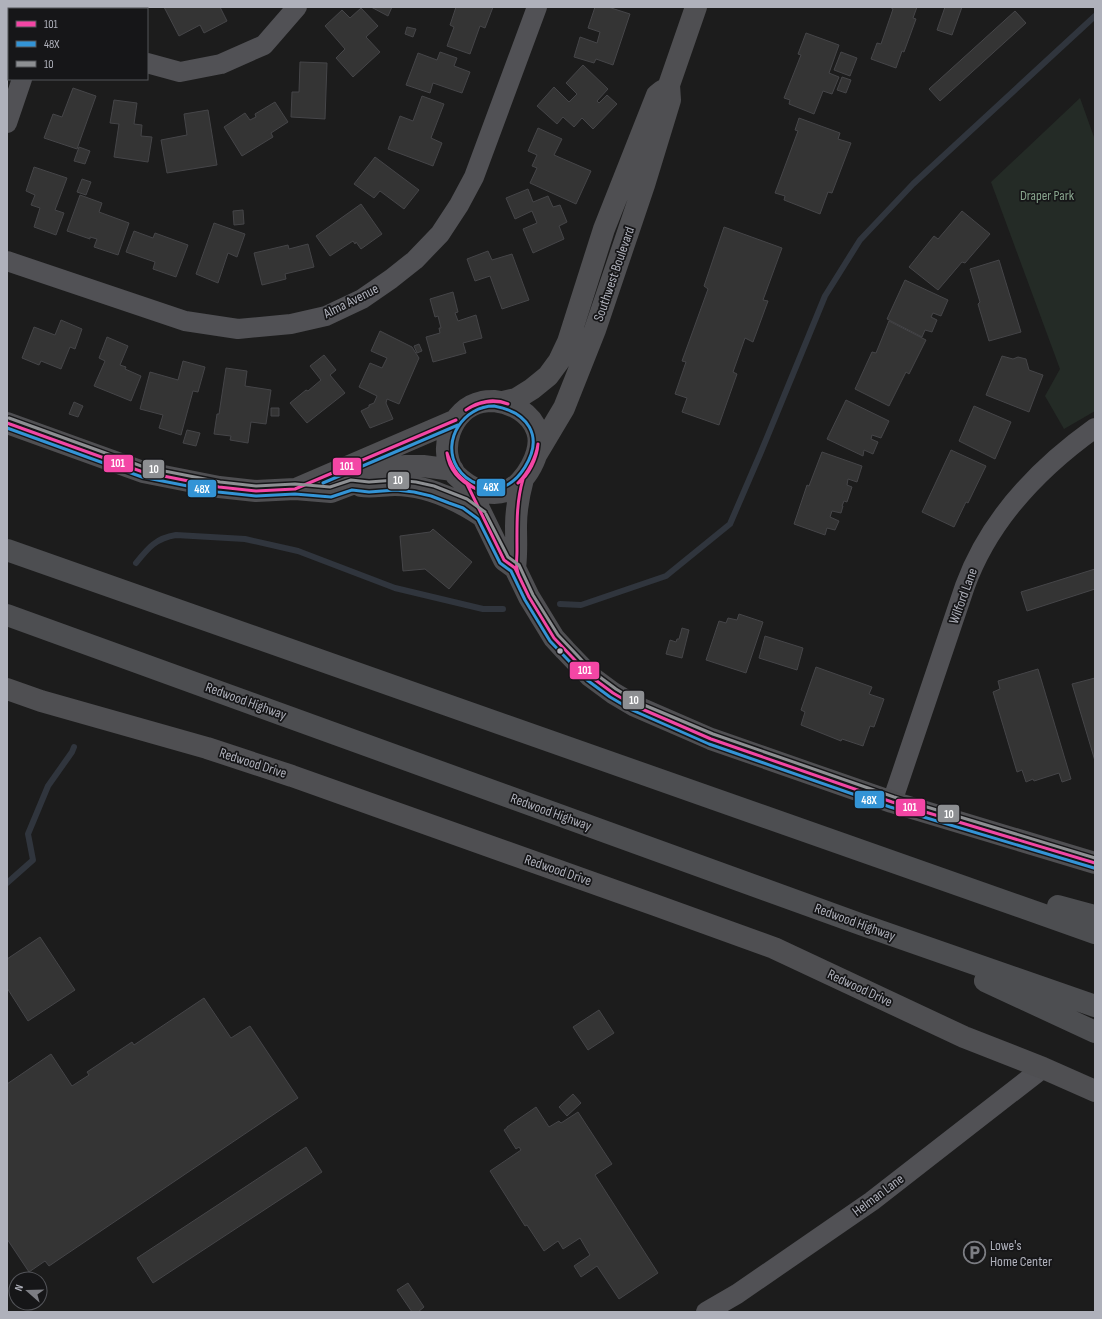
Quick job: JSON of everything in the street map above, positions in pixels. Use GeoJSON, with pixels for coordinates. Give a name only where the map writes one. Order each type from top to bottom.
{"type":"FeatureCollection","features":[{"type":"Feature","properties":{"kind":"highway"},"geometry":{"type":"LineString","coordinates":[[7,550],[903,864],[1095,933]]}},
{"type":"Feature","properties":{"kind":"highway","name":"Redwood Highway"},"geometry":{"type":"LineString","coordinates":[[7,615],[860,924],[1095,1006]]}},
{"type":"Feature","properties":{"kind":"highway"},"geometry":{"type":"LineString","coordinates":[[903,864],[1095,916]]}},
{"type":"Feature","properties":{"kind":"highway"},"geometry":{"type":"LineString","coordinates":[[860,924],[1095,1032]]}},
{"type":"Feature","properties":{"kind":"street"},"geometry":{"type":"LineString","coordinates":[[148,63],[180,72],[221,64],[264,46],[297,7]]}},
{"type":"Feature","properties":{"kind":"street","name":"Alma Avenue"},"geometry":{"type":"LineString","coordinates":[[7,261],[184,320],[238,329],[291,324],[326,316],[350,305],[362,299],[416,260],[440,234],[459,205],[474,177],[537,7]]}},
{"type":"Feature","properties":{"kind":"street","name":"Southwest Boulevard"},"geometry":{"type":"LineString","coordinates":[[536,455],[564,408],[595,330],[644,185],[670,100],[669,85],[696,7]]}},
{"type":"Feature","properties":{"kind":"street"},"geometry":{"type":"LineString","coordinates":[[7,123],[22,80]]}},
{"type":"Feature","properties":{"kind":"street","name":"Southwest Boulevard"},"geometry":{"type":"LineString","coordinates":[[503,402],[516,399],[532,389],[548,376],[559,361],[568,342],[604,229],[657,95],[669,85]]}},
{"type":"Feature","properties":{"kind":"street"},"geometry":{"type":"LineString","coordinates":[[515,568],[517,555],[517,509],[520,490],[523,479],[536,455],[538,441],[537,432],[533,423],[524,413],[515,407],[503,402],[482,402],[472,405],[464,411],[450,430],[447,440],[446,454],[448,463],[460,477],[504,560],[515,568],[529,597],[558,642],[590,676],[612,693],[635,706],[711,739],[892,802],[1095,864]]}},
{"type":"Feature","properties":{"kind":"street"},"geometry":{"type":"LineString","coordinates":[[295,489],[456,420]]}},
{"type":"Feature","properties":{"kind":"street"},"geometry":{"type":"LineString","coordinates":[[7,424],[143,472],[218,487],[256,491],[295,489],[331,492],[391,469],[405,466],[423,466],[460,477],[484,492],[494,493],[506,491],[514,487],[523,479]]}},
{"type":"Feature","properties":{"kind":"street","name":"Wilford Lane"},"geometry":{"type":"LineString","coordinates":[[892,802],[965,586],[984,545],[994,528],[1015,501],[1043,470],[1095,428]]}},
{"type":"Feature","properties":{"kind":"street"},"geometry":{"type":"LineString","coordinates":[[351,485],[369,487],[396,485],[432,491],[465,504],[482,516]]}},
{"type":"Feature","properties":{"kind":"street","name":"Redwood Drive"},"geometry":{"type":"LineString","coordinates":[[7,688],[41,701],[207,748],[292,776],[774,948],[964,1037],[1043,1068],[1095,1092]]}},
{"type":"Feature","properties":{"kind":"street","name":"Helman Lane"},"geometry":{"type":"LineString","coordinates":[[706,1312],[737,1294],[872,1201],[1043,1068]]}},
{"type":"Feature","properties":{"kind":"green space","name":"Draper Park"},"geometry":{"type":"Polygon","coordinates":[[[1080,98],[1095,140],[1095,411],[1064,429],[1045,396],[1060,369],[991,182],[1080,98]]]}},
{"type":"Feature","properties":{"kind":"building"},"geometry":{"type":"Polygon","coordinates":[[[100,7],[137,7],[137,8],[100,7]]]}},
{"type":"Feature","properties":{"kind":"building"},"geometry":{"type":"Polygon","coordinates":[[[164,7],[220,7],[227,21],[204,33],[200,25],[179,36],[164,7]]]}},
{"type":"Feature","properties":{"kind":"building"},"geometry":{"type":"Polygon","coordinates":[[[371,7],[392,7],[388,16],[371,7]]]}},
{"type":"Feature","properties":{"kind":"building"},"geometry":{"type":"Polygon","coordinates":[[[456,7],[493,7],[485,28],[480,26],[470,54],[447,46],[454,27],[450,25],[456,7]]]}},
{"type":"Feature","properties":{"kind":"building"},"geometry":{"type":"Polygon","coordinates":[[[595,7],[608,7],[630,14],[613,65],[596,59],[594,63],[574,57],[580,37],[597,43],[600,32],[588,28],[595,7]]]}},
{"type":"Feature","properties":{"kind":"building"},"geometry":{"type":"Polygon","coordinates":[[[890,7],[917,7],[913,18],[916,19],[904,52],[902,51],[896,68],[871,59],[877,43],[881,44],[893,9],[890,7]]]}},
{"type":"Feature","properties":{"kind":"building"},"geometry":{"type":"Polygon","coordinates":[[[945,7],[962,7],[952,35],[937,30],[945,7]]]}},
{"type":"Feature","properties":{"kind":"building"},"geometry":{"type":"Polygon","coordinates":[[[361,8],[378,26],[366,37],[380,52],[353,77],[336,58],[345,49],[325,26],[342,10],[350,18],[361,8]]]}},
{"type":"Feature","properties":{"kind":"building"},"geometry":{"type":"Polygon","coordinates":[[[1015,11],[1026,23],[940,101],[929,89],[1015,11]]]}},
{"type":"Feature","properties":{"kind":"building"},"geometry":{"type":"Polygon","coordinates":[[[407,27],[416,29],[413,37],[405,34],[407,27]]]}},
{"type":"Feature","properties":{"kind":"building"},"geometry":{"type":"Polygon","coordinates":[[[806,33],[839,45],[829,73],[839,77],[832,94],[823,91],[814,114],[789,104],[790,100],[784,98],[801,55],[798,54],[806,33]]]}},
{"type":"Feature","properties":{"kind":"building"},"geometry":{"type":"Polygon","coordinates":[[[440,52],[457,58],[454,66],[470,72],[462,93],[433,83],[430,93],[406,85],[418,53],[437,60],[440,52]]]}},
{"type":"Feature","properties":{"kind":"building"},"geometry":{"type":"Polygon","coordinates":[[[841,52],[857,58],[850,76],[834,70],[841,52]]]}},
{"type":"Feature","properties":{"kind":"building"},"geometry":{"type":"Polygon","coordinates":[[[300,62],[327,63],[325,119],[291,117],[292,92],[299,92],[300,62]]]}},
{"type":"Feature","properties":{"kind":"building"},"geometry":{"type":"Polygon","coordinates":[[[583,65],[608,89],[597,101],[599,103],[607,95],[617,104],[593,129],[582,118],[574,127],[563,117],[557,124],[537,106],[554,87],[569,102],[577,94],[566,83],[583,65]]]}},
{"type":"Feature","properties":{"kind":"building"},"geometry":{"type":"Polygon","coordinates":[[[842,77],[851,80],[846,93],[837,90],[842,77]]]}},
{"type":"Feature","properties":{"kind":"building"},"geometry":{"type":"Polygon","coordinates":[[[73,88],[96,96],[77,149],[44,138],[53,114],[62,117],[73,88]]]}},
{"type":"Feature","properties":{"kind":"building"},"geometry":{"type":"Polygon","coordinates":[[[422,96],[444,104],[431,138],[442,143],[433,166],[388,149],[400,116],[413,121],[422,96]]]}},
{"type":"Feature","properties":{"kind":"building"},"geometry":{"type":"Polygon","coordinates":[[[114,100],[137,103],[134,124],[142,125],[141,136],[152,137],[148,162],[114,157],[119,124],[110,123],[114,100]]]}},
{"type":"Feature","properties":{"kind":"building"},"geometry":{"type":"Polygon","coordinates":[[[275,102],[288,122],[271,133],[273,137],[242,156],[224,127],[245,113],[250,120],[256,117],[255,114],[275,102]]]}},
{"type":"Feature","properties":{"kind":"building"},"geometry":{"type":"Polygon","coordinates":[[[208,110],[217,165],[167,173],[161,140],[187,135],[184,114],[208,110]]]}},
{"type":"Feature","properties":{"kind":"building"},"geometry":{"type":"Polygon","coordinates":[[[799,118],[840,133],[838,139],[851,143],[832,193],[828,192],[820,214],[784,200],[785,196],[775,193],[798,131],[795,130],[799,118]]]}},
{"type":"Feature","properties":{"kind":"building"},"geometry":{"type":"Polygon","coordinates":[[[538,128],[562,139],[554,155],[591,171],[576,204],[530,183],[537,168],[532,166],[537,155],[528,151],[538,128]]]}},
{"type":"Feature","properties":{"kind":"building"},"geometry":{"type":"Polygon","coordinates":[[[79,147],[90,151],[85,164],[74,161],[79,147]]]}},
{"type":"Feature","properties":{"kind":"building"},"geometry":{"type":"Polygon","coordinates":[[[375,157],[419,190],[404,209],[380,191],[374,198],[354,184],[375,157]]]}},
{"type":"Feature","properties":{"kind":"building"},"geometry":{"type":"Polygon","coordinates":[[[34,167],[67,178],[55,210],[64,213],[56,235],[34,227],[40,208],[31,205],[35,195],[26,191],[34,167]]]}},
{"type":"Feature","properties":{"kind":"building"},"geometry":{"type":"Polygon","coordinates":[[[82,179],[91,182],[86,195],[77,192],[82,179]]]}},
{"type":"Feature","properties":{"kind":"building"},"geometry":{"type":"Polygon","coordinates":[[[528,189],[533,202],[548,196],[553,207],[560,205],[567,222],[559,226],[564,239],[533,253],[523,229],[537,223],[532,211],[515,219],[506,198],[528,189]]]}},
{"type":"Feature","properties":{"kind":"building"},"geometry":{"type":"Polygon","coordinates":[[[80,195],[102,203],[99,212],[129,223],[118,255],[94,247],[97,239],[90,237],[90,239],[67,231],[80,195]]]}},
{"type":"Feature","properties":{"kind":"building"},"geometry":{"type":"Polygon","coordinates":[[[361,204],[382,234],[361,249],[356,242],[355,244],[353,241],[330,256],[316,236],[361,204]]]}},
{"type":"Feature","properties":{"kind":"building"},"geometry":{"type":"Polygon","coordinates":[[[243,210],[244,224],[234,225],[233,211],[243,210]]]}},
{"type":"Feature","properties":{"kind":"building"},"geometry":{"type":"Polygon","coordinates":[[[962,211],[990,234],[965,263],[962,262],[938,290],[909,267],[934,236],[938,239],[962,211]]]}},
{"type":"Feature","properties":{"kind":"building"},"geometry":{"type":"Polygon","coordinates":[[[214,223],[245,234],[237,257],[228,253],[218,283],[196,274],[214,223]]]}},
{"type":"Feature","properties":{"kind":"building"},"geometry":{"type":"Polygon","coordinates":[[[724,227],[782,248],[763,300],[768,301],[753,342],[745,338],[733,372],[737,374],[719,425],[682,412],[687,398],[675,394],[686,362],[682,361],[708,289],[704,286],[724,227]]]}},
{"type":"Feature","properties":{"kind":"building"},"geometry":{"type":"Polygon","coordinates":[[[134,231],[153,238],[155,233],[188,245],[176,277],[153,269],[155,262],[126,252],[134,231]]]}},
{"type":"Feature","properties":{"kind":"building"},"geometry":{"type":"Polygon","coordinates":[[[308,244],[314,267],[285,274],[286,279],[262,285],[254,253],[288,245],[289,249],[308,244]]]}},
{"type":"Feature","properties":{"kind":"building"},"geometry":{"type":"Polygon","coordinates":[[[488,251],[492,260],[512,254],[529,300],[502,309],[490,276],[475,281],[467,259],[488,251]]]}},
{"type":"Feature","properties":{"kind":"building"},"geometry":{"type":"Polygon","coordinates":[[[999,260],[1021,332],[989,341],[978,304],[980,302],[970,269],[999,260]]]}},
{"type":"Feature","properties":{"kind":"building"},"geometry":{"type":"Polygon","coordinates":[[[905,280],[948,300],[941,316],[933,313],[931,317],[937,320],[932,332],[925,330],[922,337],[887,319],[905,280]]]}},
{"type":"Feature","properties":{"kind":"building"},"geometry":{"type":"Polygon","coordinates":[[[453,292],[458,312],[455,313],[458,321],[476,315],[482,338],[463,343],[466,353],[433,362],[426,337],[440,333],[439,328],[441,328],[438,316],[435,317],[430,299],[453,292]]]}},
{"type":"Feature","properties":{"kind":"building"},"geometry":{"type":"Polygon","coordinates":[[[61,320],[82,329],[75,349],[70,347],[61,369],[41,361],[39,365],[22,358],[34,327],[55,335],[61,320]]]}},
{"type":"Feature","properties":{"kind":"building"},"geometry":{"type":"Polygon","coordinates":[[[889,321],[926,340],[909,374],[906,372],[889,406],[855,389],[872,352],[876,353],[889,321]]]}},
{"type":"Feature","properties":{"kind":"building"},"geometry":{"type":"Polygon","coordinates":[[[380,331],[412,347],[419,358],[399,404],[387,399],[386,403],[393,419],[370,428],[361,411],[374,403],[377,396],[359,387],[370,363],[382,368],[387,358],[371,351],[380,331]]]}},
{"type":"Feature","properties":{"kind":"building"},"geometry":{"type":"Polygon","coordinates":[[[107,337],[128,346],[120,365],[126,367],[125,369],[141,376],[131,401],[94,386],[105,361],[99,358],[107,337]]]}},
{"type":"Feature","properties":{"kind":"building"},"geometry":{"type":"Polygon","coordinates":[[[419,344],[422,351],[417,353],[414,346],[419,344]]]}},
{"type":"Feature","properties":{"kind":"building"},"geometry":{"type":"Polygon","coordinates":[[[324,355],[336,370],[330,375],[345,393],[307,423],[290,403],[321,380],[310,366],[324,355]]]}},
{"type":"Feature","properties":{"kind":"building"},"geometry":{"type":"Polygon","coordinates":[[[1002,356],[1013,359],[1018,357],[1026,359],[1029,370],[1043,375],[1029,412],[986,395],[1002,356]]]}},
{"type":"Feature","properties":{"kind":"building"},"geometry":{"type":"Polygon","coordinates":[[[183,361],[205,367],[198,392],[193,391],[181,435],[159,428],[163,415],[140,409],[150,372],[178,380],[183,361]]]}},
{"type":"Feature","properties":{"kind":"building"},"geometry":{"type":"Polygon","coordinates":[[[226,368],[247,371],[245,386],[271,390],[266,424],[251,422],[248,443],[230,440],[231,436],[214,434],[217,414],[219,414],[226,368]]]}},
{"type":"Feature","properties":{"kind":"building"},"geometry":{"type":"Polygon","coordinates":[[[846,400],[889,421],[881,438],[872,435],[871,439],[878,442],[873,454],[864,450],[863,456],[827,439],[846,400]]]}},
{"type":"Feature","properties":{"kind":"building"},"geometry":{"type":"Polygon","coordinates":[[[74,402],[83,406],[78,417],[69,414],[74,402]]]}},
{"type":"Feature","properties":{"kind":"building"},"geometry":{"type":"Polygon","coordinates":[[[974,406],[1011,422],[995,459],[959,441],[974,406]]]}},
{"type":"Feature","properties":{"kind":"building"},"geometry":{"type":"Polygon","coordinates":[[[271,408],[279,408],[279,416],[271,416],[271,408]]]}},
{"type":"Feature","properties":{"kind":"building"},"geometry":{"type":"Polygon","coordinates":[[[187,430],[200,433],[196,446],[183,443],[187,430]]]}},
{"type":"Feature","properties":{"kind":"building"},"geometry":{"type":"Polygon","coordinates":[[[951,450],[986,466],[968,503],[966,502],[954,527],[922,512],[951,450]]]}},
{"type":"Feature","properties":{"kind":"building"},"geometry":{"type":"Polygon","coordinates":[[[822,452],[862,466],[857,482],[848,479],[847,485],[852,487],[847,502],[844,501],[841,513],[832,511],[830,517],[839,521],[835,530],[827,528],[825,535],[794,524],[807,485],[809,486],[822,452]]]}},
{"type":"Feature","properties":{"kind":"building"},"geometry":{"type":"Polygon","coordinates":[[[433,529],[472,562],[449,589],[425,569],[403,571],[400,536],[430,532],[433,529]]]}},
{"type":"Feature","properties":{"kind":"building"},"geometry":{"type":"Polygon","coordinates":[[[1095,569],[1095,589],[1027,611],[1021,592],[1095,569]]]}},
{"type":"Feature","properties":{"kind":"building"},"geometry":{"type":"Polygon","coordinates":[[[739,614],[763,622],[746,673],[706,660],[719,621],[726,623],[728,618],[737,620],[739,614]]]}},
{"type":"Feature","properties":{"kind":"building"},"geometry":{"type":"Polygon","coordinates":[[[682,628],[689,630],[682,658],[666,654],[670,640],[676,642],[677,639],[679,639],[682,628]]]}},
{"type":"Feature","properties":{"kind":"building"},"geometry":{"type":"Polygon","coordinates":[[[765,636],[803,648],[797,670],[759,658],[765,636]]]}},
{"type":"Feature","properties":{"kind":"building"},"geometry":{"type":"Polygon","coordinates":[[[816,667],[872,687],[869,694],[884,699],[874,727],[870,726],[863,746],[842,739],[841,741],[801,725],[805,712],[801,710],[816,667]]]}},
{"type":"Feature","properties":{"kind":"building"},"geometry":{"type":"Polygon","coordinates":[[[1038,669],[1071,779],[1062,782],[1059,773],[1026,782],[1022,770],[1017,772],[993,692],[1000,689],[998,681],[1038,669]]]}},
{"type":"Feature","properties":{"kind":"building"},"geometry":{"type":"Polygon","coordinates":[[[1095,678],[1095,761],[1072,684],[1095,678]]]}},
{"type":"Feature","properties":{"kind":"building"},"geometry":{"type":"Polygon","coordinates":[[[40,937],[75,990],[28,1021],[7,988],[7,959],[40,937]]]}},
{"type":"Feature","properties":{"kind":"building"},"geometry":{"type":"Polygon","coordinates":[[[204,998],[231,1038],[250,1026],[298,1098],[49,1266],[45,1261],[28,1271],[7,1239],[7,1084],[51,1054],[72,1086],[89,1075],[87,1072],[132,1042],[134,1045],[204,998]]]}},
{"type":"Feature","properties":{"kind":"building"},"geometry":{"type":"Polygon","coordinates":[[[599,1010],[614,1033],[588,1050],[573,1027],[599,1010]]]}},
{"type":"Feature","properties":{"kind":"building"},"geometry":{"type":"Polygon","coordinates":[[[573,1094],[581,1103],[567,1116],[559,1107],[573,1094]]]}},
{"type":"Feature","properties":{"kind":"building"},"geometry":{"type":"Polygon","coordinates":[[[536,1107],[549,1127],[559,1121],[561,1123],[578,1112],[612,1164],[595,1175],[658,1273],[619,1299],[597,1266],[581,1277],[574,1266],[590,1255],[580,1238],[563,1249],[558,1241],[544,1251],[527,1225],[525,1226],[490,1171],[521,1150],[519,1147],[516,1149],[504,1130],[536,1107]]]}},
{"type":"Feature","properties":{"kind":"building"},"geometry":{"type":"Polygon","coordinates":[[[306,1147],[322,1172],[153,1283],[137,1258],[306,1147]]]}},
{"type":"Feature","properties":{"kind":"building"},"geometry":{"type":"Polygon","coordinates":[[[408,1283],[424,1307],[418,1312],[412,1312],[397,1290],[408,1283]]]}},
{"type":"Feature","properties":{"kind":"waterway"},"geometry":{"type":"LineString","coordinates":[[560,604],[581,605],[666,576],[730,524],[825,296],[860,240],[913,184],[1095,16]]}},
{"type":"Feature","properties":{"kind":"waterway"},"geometry":{"type":"LineString","coordinates":[[136,563],[153,544],[169,536],[176,535],[245,539],[298,551],[395,588],[483,609],[503,609]]}},
{"type":"Feature","properties":{"kind":"waterway"},"geometry":{"type":"LineString","coordinates":[[7,883],[33,860],[28,834],[48,786],[74,747]]}},
{"type":"Feature","properties":{"kind":"transit line","name":"101"},"geometry":{"type":"LineString","coordinates":[[466,410],[476,404],[486,401],[497,401],[508,404]]}},
{"type":"Feature","properties":{"kind":"transit line","name":"101"},"geometry":{"type":"LineString","coordinates":[[466,410],[486,402],[502,402],[508,404]]}},
{"type":"Feature","properties":{"kind":"transit line","name":"48X"},"geometry":{"type":"LineString","coordinates":[[494,406],[506,409],[524,420],[533,436],[531,456],[525,467],[514,480],[505,486],[495,488],[481,485],[463,475],[457,467],[453,457],[452,446],[458,426],[465,418],[473,412],[494,406]]}},
{"type":"Feature","properties":{"kind":"transit line","name":"10"},"geometry":{"type":"LineString","coordinates":[[9,418],[144,467],[220,482],[256,486],[295,484],[330,487],[351,480],[369,482],[396,480],[416,482],[434,486],[467,499],[485,512]]}},
{"type":"Feature","properties":{"kind":"transit line","name":"101"},"geometry":{"type":"LineString","coordinates":[[7,423],[143,472],[219,487],[256,491],[295,489],[456,420]]}},
{"type":"Feature","properties":{"kind":"transit line","name":"48X"},"geometry":{"type":"LineString","coordinates":[[323,483],[458,425]]}},
{"type":"Feature","properties":{"kind":"transit line","name":"48X"},"geometry":{"type":"LineString","coordinates":[[7,428],[142,477],[218,492],[256,496],[295,494],[331,497],[352,490],[369,492],[396,490],[431,496],[463,508],[478,519],[500,563],[511,571],[525,600],[550,641],[587,680],[610,697],[632,710],[709,744],[890,807],[1094,868]]}},
{"type":"Feature","properties":{"kind":"transit line","name":"101"},"geometry":{"type":"LineString","coordinates":[[518,483],[531,465],[538,444]]}},
{"type":"Feature","properties":{"kind":"transit line","name":"101"},"geometry":{"type":"LineString","coordinates":[[518,483],[526,476],[532,466],[538,444]]}},
{"type":"Feature","properties":{"kind":"transit line","name":"101"},"geometry":{"type":"LineString","coordinates":[[447,453],[457,474],[476,489]]}},
{"type":"Feature","properties":{"kind":"transit line","name":"101"},"geometry":{"type":"LineString","coordinates":[[447,453],[450,465],[457,475],[465,483],[476,489]]}},
{"type":"Feature","properties":{"kind":"transit line","name":"101"},"geometry":{"type":"LineString","coordinates":[[519,576],[516,564],[517,515],[523,479]]}},
{"type":"Feature","properties":{"kind":"transit line","name":"101"},"geometry":{"type":"LineString","coordinates":[[467,484],[504,560],[515,568],[529,597],[554,638],[590,676],[613,693],[635,706],[711,739],[892,802],[1095,863]]}},
{"type":"Feature","properties":{"kind":"transit line","name":"10"},"geometry":{"type":"LineString","coordinates":[[486,514],[508,557],[519,565],[533,595],[558,635],[593,672],[637,702],[713,734],[894,797],[1095,858]]}},
{"type":"Feature","properties":{"kind":"place","name":"Lowe's Home Center"},"geometry":{"type":"Point","coordinates":[974,1253]}}]}
